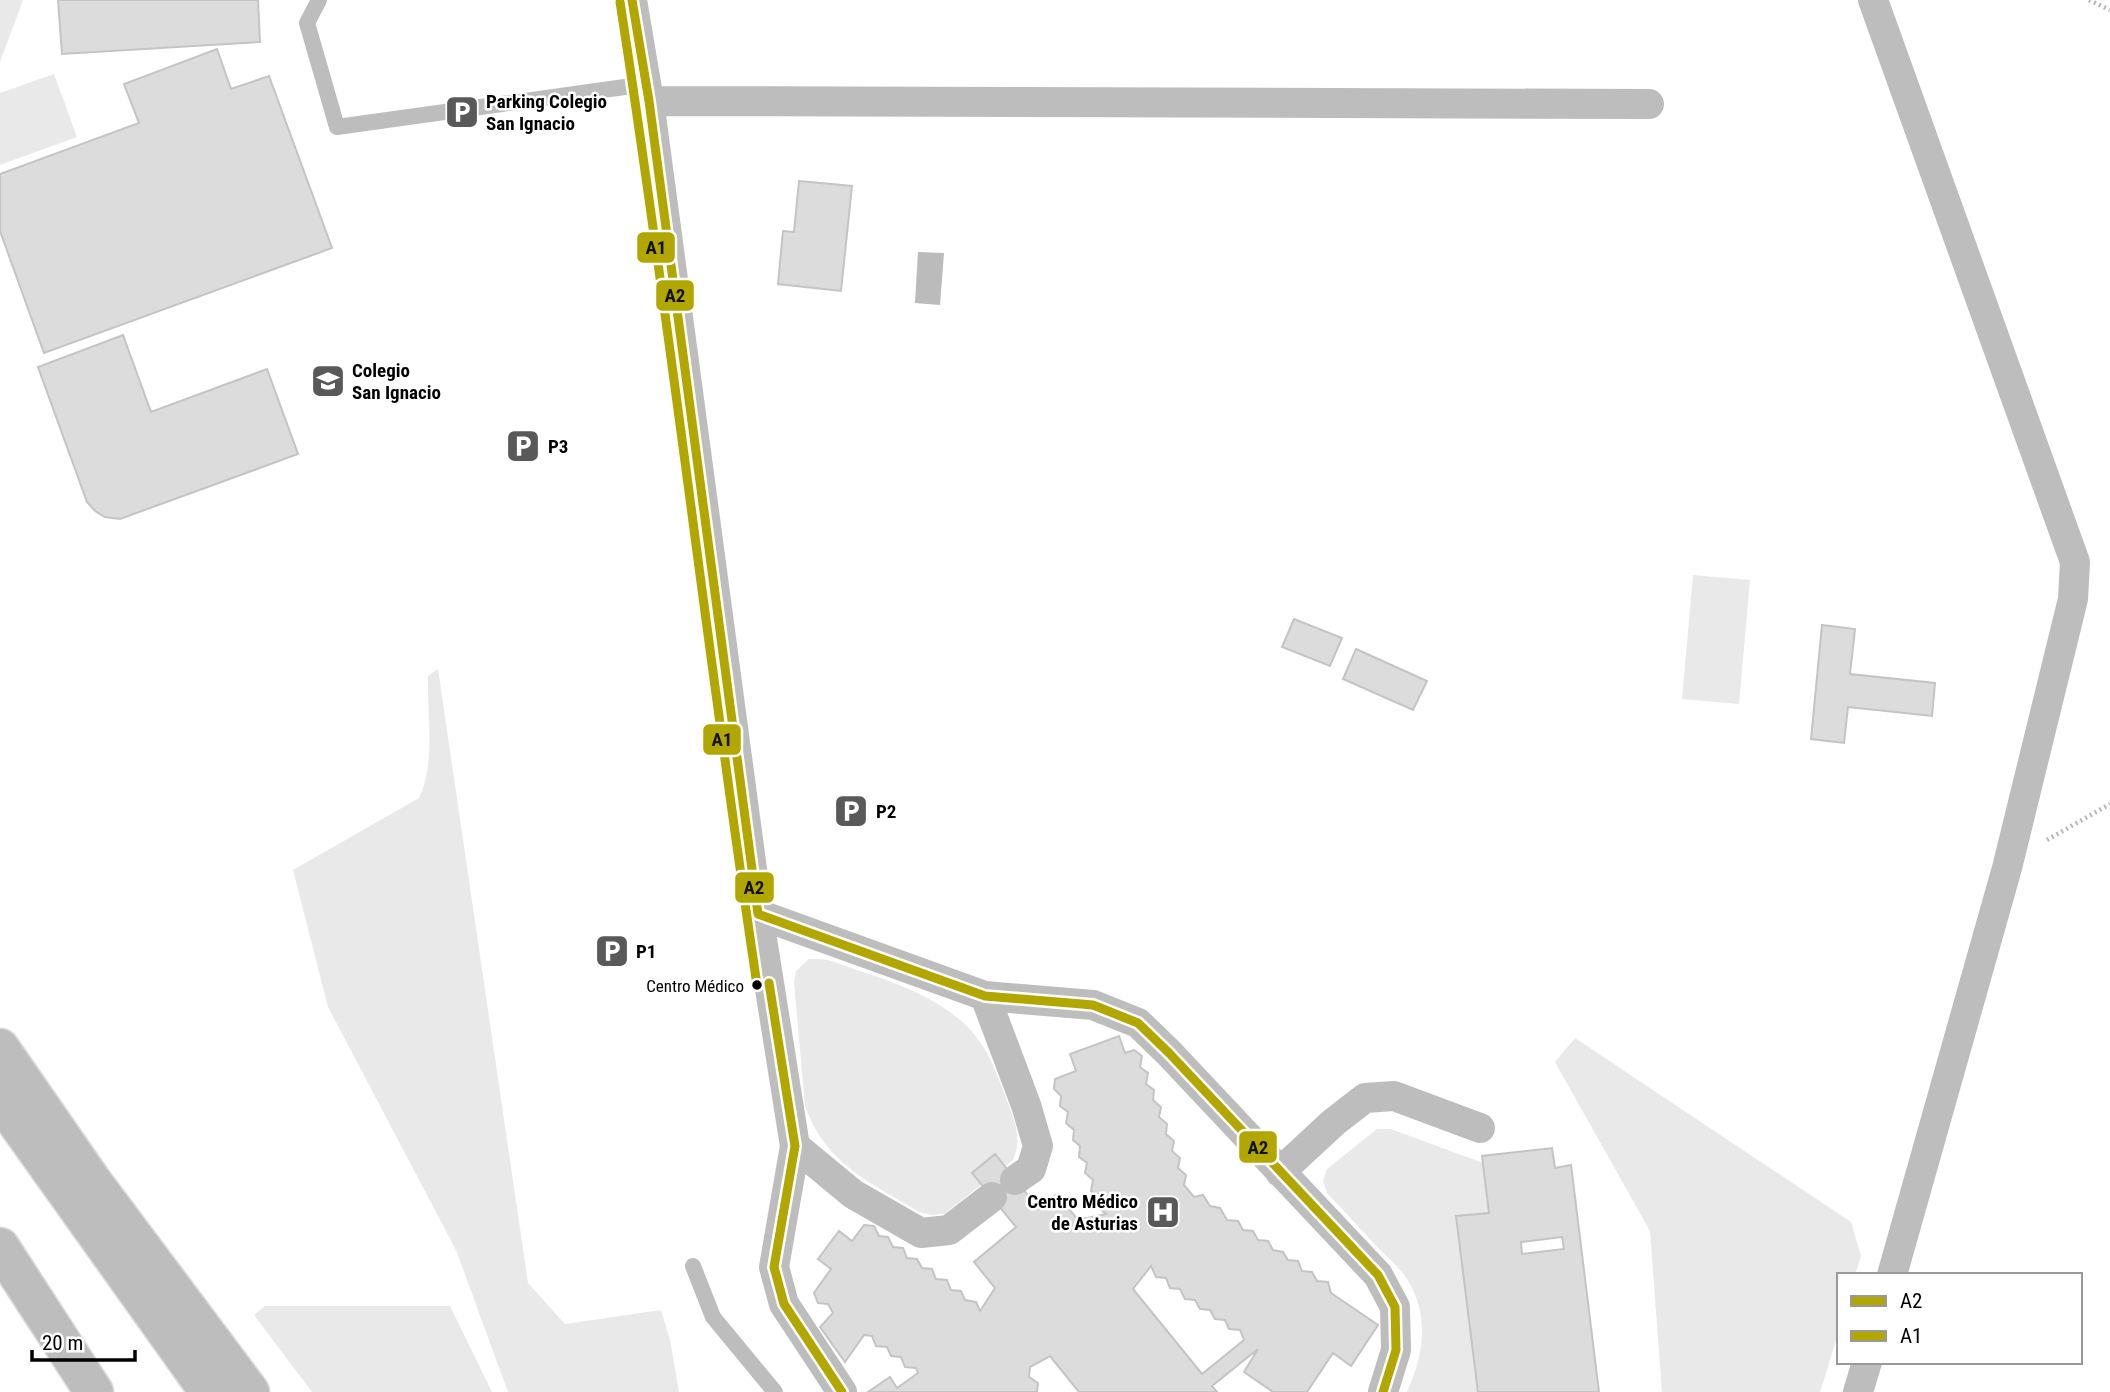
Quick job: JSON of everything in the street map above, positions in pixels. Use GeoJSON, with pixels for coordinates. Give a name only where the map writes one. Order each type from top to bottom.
{"type":"FeatureCollection","features":[{"type":"Feature","properties":{"kind":"highway"},"geometry":{"type":"LineString","coordinates":[[0,1048],[92,1181],[250,1392]]}},
{"type":"Feature","properties":{"kind":"highway"},"geometry":{"type":"LineString","coordinates":[[0,1099],[209,1392]]}},
{"type":"Feature","properties":{"kind":"highway"},"geometry":{"type":"LineString","coordinates":[[0,1247],[94,1392]]}},
{"type":"Feature","properties":{"kind":"street"},"geometry":{"type":"LineString","coordinates":[[632,0],[647,93],[758,914],[794,1146],[774,1267],[784,1304],[842,1392]]}},
{"type":"Feature","properties":{"kind":"street"},"geometry":{"type":"LineString","coordinates":[[1874,0],[2076,562],[2073,599],[2007,868],[1893,1273]]}},
{"type":"Feature","properties":{"kind":"street"},"geometry":{"type":"LineString","coordinates":[[647,93],[1648,104]]}},
{"type":"Feature","properties":{"kind":"street"},"geometry":{"type":"LineString","coordinates":[[758,914],[985,996],[1093,1005],[1138,1023],[1378,1275],[1395,1307],[1396,1350],[1383,1392]]}},
{"type":"Feature","properties":{"kind":"street"},"geometry":{"type":"LineString","coordinates":[[794,1146],[853,1194],[921,1233],[948,1230],[1031,1169],[1038,1146],[1026,1105],[985,996]]}},
{"type":"Feature","properties":{"kind":"street"},"geometry":{"type":"LineString","coordinates":[[1280,1172],[1334,1122],[1365,1098],[1394,1096],[1480,1128]]}},
{"type":"Feature","properties":{"kind":"street"},"geometry":{"type":"LineString","coordinates":[[1858,1392],[1866,1364]]}},
{"type":"Feature","properties":{"kind":"lane"},"geometry":{"type":"LineString","coordinates":[[319,0],[307,23],[337,127],[647,93]]}},
{"type":"Feature","properties":{"kind":"lane"},"geometry":{"type":"LineString","coordinates":[[693,1266],[713,1318],[775,1392]]}},
{"type":"Feature","properties":{"kind":"path"},"geometry":{"type":"LineString","coordinates":[[2089,0],[2110,10]]}},
{"type":"Feature","properties":{"kind":"path"},"geometry":{"type":"LineString","coordinates":[[2007,868],[2032,848],[2110,804]]}},
{"type":"Feature","properties":{"kind":"shaded area"},"geometry":{"type":"Polygon","coordinates":[[[0,0],[23,0],[0,62],[0,0]]]}},
{"type":"Feature","properties":{"kind":"shaded area"},"geometry":{"type":"Polygon","coordinates":[[[54,74],[77,137],[0,165],[0,93],[54,74]]]}},
{"type":"Feature","properties":{"kind":"shaded area"},"geometry":{"type":"Polygon","coordinates":[[[918,252],[944,253],[940,305],[915,303],[918,252]]]}},
{"type":"Feature","properties":{"kind":"shaded area"},"geometry":{"type":"Polygon","coordinates":[[[1693,575],[1750,580],[1739,704],[1682,699],[1693,575]]]}},
{"type":"Feature","properties":{"kind":"shaded area"},"geometry":{"type":"Polygon","coordinates":[[[438,669],[528,1283],[565,1324],[661,1310],[670,1340],[679,1392],[508,1392],[456,1250],[328,1007],[293,870],[419,798],[429,754],[428,676],[438,669]]]}},
{"type":"Feature","properties":{"kind":"shaded area"},"geometry":{"type":"Polygon","coordinates":[[[809,959],[832,961],[897,984],[939,1004],[973,1034],[990,1058],[1014,1121],[1016,1152],[1013,1160],[944,1214],[919,1212],[851,1170],[825,1143],[814,1126],[805,1106],[794,982],[796,971],[809,959]]]}},
{"type":"Feature","properties":{"kind":"shaded area"},"geometry":{"type":"Polygon","coordinates":[[[1575,1038],[1851,1222],[1861,1256],[1856,1273],[1837,1273],[1837,1337],[1820,1392],[1662,1392],[1650,1231],[1555,1062],[1575,1038]]]}},
{"type":"Feature","properties":{"kind":"shaded area"},"geometry":{"type":"Polygon","coordinates":[[[1377,1129],[1391,1129],[1483,1163],[1489,1213],[1456,1217],[1478,1392],[1407,1392],[1421,1349],[1422,1335],[1422,1321],[1414,1293],[1401,1271],[1327,1193],[1323,1181],[1327,1169],[1377,1129]]]}},
{"type":"Feature","properties":{"kind":"shaded area"},"geometry":{"type":"Polygon","coordinates":[[[265,1306],[450,1306],[492,1392],[312,1392],[254,1315],[265,1306]]]}},
{"type":"Feature","properties":{"kind":"building"},"geometry":{"type":"Polygon","coordinates":[[[58,0],[258,0],[260,42],[62,54],[58,0]]]}},
{"type":"Feature","properties":{"kind":"building"},"geometry":{"type":"Polygon","coordinates":[[[217,49],[231,89],[269,76],[332,248],[44,353],[0,231],[0,174],[139,123],[124,84],[217,49]]]}},
{"type":"Feature","properties":{"kind":"building"},"geometry":{"type":"Polygon","coordinates":[[[799,181],[852,186],[841,291],[778,284],[783,231],[794,232],[799,181]]]}},
{"type":"Feature","properties":{"kind":"building"},"geometry":{"type":"Polygon","coordinates":[[[123,335],[151,412],[267,369],[298,454],[120,519],[105,517],[95,511],[87,502],[38,367],[123,335]]]}},
{"type":"Feature","properties":{"kind":"building"},"geometry":{"type":"Polygon","coordinates":[[[1294,619],[1342,638],[1330,666],[1282,647],[1294,619]]]}},
{"type":"Feature","properties":{"kind":"building"},"geometry":{"type":"Polygon","coordinates":[[[1822,625],[1855,629],[1850,674],[1935,683],[1932,716],[1848,707],[1844,743],[1811,739],[1822,625]]]}},
{"type":"Feature","properties":{"kind":"building"},"geometry":{"type":"Polygon","coordinates":[[[1356,649],[1427,681],[1413,710],[1343,679],[1356,649]]]}},
{"type":"Feature","properties":{"kind":"building","name":"Centro Médico de Asturias"},"geometry":{"type":"Polygon","coordinates":[[[1119,1036],[1125,1053],[1134,1050],[1142,1056],[1140,1067],[1148,1073],[1146,1084],[1154,1090],[1153,1100],[1161,1107],[1159,1117],[1167,1124],[1166,1134],[1174,1141],[1172,1151],[1180,1158],[1178,1168],[1186,1175],[1184,1185],[1194,1197],[1203,1195],[1210,1206],[1220,1208],[1227,1220],[1238,1221],[1243,1230],[1253,1231],[1258,1240],[1268,1241],[1273,1250],[1283,1252],[1288,1260],[1298,1261],[1302,1271],[1312,1272],[1317,1281],[1328,1282],[1331,1293],[1378,1325],[1351,1366],[1333,1353],[1307,1392],[1273,1392],[1244,1372],[1258,1349],[1212,1386],[1217,1392],[1079,1392],[1050,1356],[1030,1367],[1029,1377],[1038,1383],[1037,1392],[868,1392],[890,1377],[897,1388],[918,1373],[916,1368],[905,1367],[901,1357],[891,1356],[887,1347],[876,1346],[872,1336],[864,1335],[845,1362],[820,1327],[833,1313],[828,1304],[818,1303],[814,1293],[831,1269],[818,1259],[839,1231],[852,1241],[864,1225],[874,1226],[879,1236],[888,1237],[893,1247],[903,1248],[907,1258],[917,1259],[922,1268],[932,1269],[936,1279],[947,1280],[951,1290],[961,1291],[965,1300],[976,1302],[980,1311],[995,1288],[974,1262],[1016,1227],[972,1173],[995,1154],[1039,1209],[1057,1194],[1078,1220],[1106,1214],[1098,1207],[1099,1197],[1091,1191],[1093,1180],[1085,1173],[1087,1163],[1079,1157],[1080,1146],[1073,1140],[1074,1130],[1066,1123],[1068,1112],[1060,1106],[1061,1096],[1054,1089],[1055,1079],[1076,1071],[1070,1054],[1119,1036]],[[1151,1266],[1133,1289],[1202,1374],[1244,1340],[1240,1330],[1229,1329],[1225,1320],[1215,1319],[1210,1310],[1200,1309],[1195,1300],[1185,1299],[1180,1289],[1170,1288],[1166,1278],[1156,1277],[1151,1266]]]}},
{"type":"Feature","properties":{"kind":"building"},"geometry":{"type":"Polygon","coordinates":[[[1552,1148],[1555,1168],[1571,1165],[1599,1392],[1478,1392],[1456,1216],[1489,1213],[1482,1156],[1552,1148]],[[1562,1237],[1521,1242],[1522,1254],[1564,1249],[1562,1237]]]}},
{"type":"Feature","properties":{"kind":"transit line","name":"A2"},"geometry":{"type":"LineString","coordinates":[[632,0],[649,101],[758,914],[985,996],[1093,1005],[1138,1023],[1378,1275],[1395,1307],[1396,1350],[1383,1392]]}},
{"type":"Feature","properties":{"kind":"transit line","name":"A1"},"geometry":{"type":"LineString","coordinates":[[620,2],[757,985]]}},
{"type":"Feature","properties":{"kind":"transit line","name":"A2"},"geometry":{"type":"LineString","coordinates":[[769,983],[795,1146],[774,1267],[784,1304],[842,1392]]}},
{"type":"Feature","properties":{"kind":"place","name":"Parking Colegio San Ignacio"},"geometry":{"type":"Point","coordinates":[462,112]}},
{"type":"Feature","properties":{"kind":"place","name":"Colegio San Ignacio"},"geometry":{"type":"Point","coordinates":[328,381]}},
{"type":"Feature","properties":{"kind":"place","name":"P3"},"geometry":{"type":"Point","coordinates":[523,446]}},
{"type":"Feature","properties":{"kind":"place","name":"P2"},"geometry":{"type":"Point","coordinates":[851,811]}},
{"type":"Feature","properties":{"kind":"place","name":"P1"},"geometry":{"type":"Point","coordinates":[612,951]}},
{"type":"Feature","properties":{"kind":"place","name":"Centro Médico"},"geometry":{"type":"Point","coordinates":[757,985]}},
{"type":"Feature","properties":{"kind":"place","name":"Centro Médico de Asturias"},"geometry":{"type":"Point","coordinates":[1163,1212]}}]}
